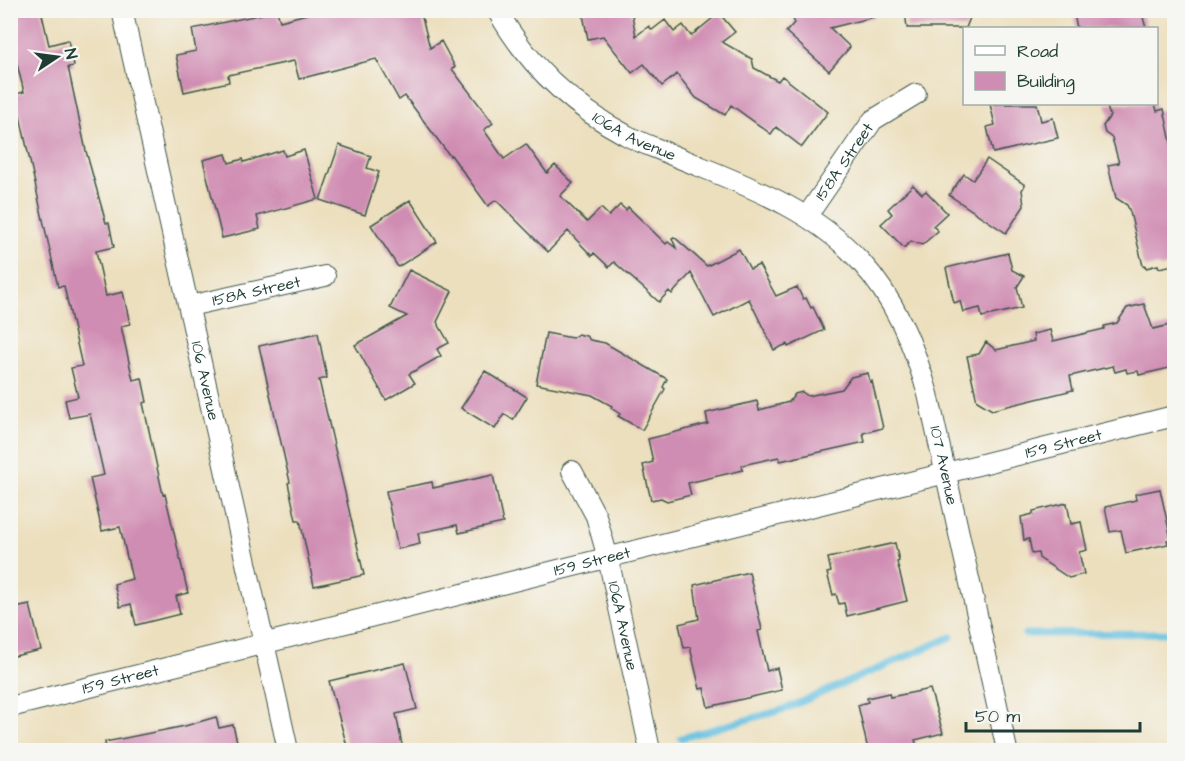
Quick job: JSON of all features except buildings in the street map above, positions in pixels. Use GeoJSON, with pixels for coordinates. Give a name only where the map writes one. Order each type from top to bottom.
{"type":"FeatureCollection","features":[{"type":"Feature","properties":{"kind":"street","name":"106 Avenue"},"geometry":{"type":"LineString","coordinates":[[122,10],[288,750]]}},
{"type":"Feature","properties":{"kind":"street","name":"106A Avenue"},"geometry":{"type":"LineString","coordinates":[[497,10],[505,26],[556,87],[591,114],[627,136],[773,198],[807,216]]}},
{"type":"Feature","properties":{"kind":"street","name":"158A Street"},"geometry":{"type":"LineString","coordinates":[[807,216],[873,120],[916,94]]}},
{"type":"Feature","properties":{"kind":"street","name":"107 Avenue"},"geometry":{"type":"LineString","coordinates":[[807,216],[860,261],[890,301],[917,356],[928,394],[1007,750]]}},
{"type":"Feature","properties":{"kind":"street","name":"158A Street"},"geometry":{"type":"LineString","coordinates":[[189,306],[325,276]]}},
{"type":"Feature","properties":{"kind":"street","name":"159 Street"},"geometry":{"type":"LineString","coordinates":[[10,707],[1174,416]]}},
{"type":"Feature","properties":{"kind":"street","name":"106A Avenue"},"geometry":{"type":"LineString","coordinates":[[572,471],[596,516],[608,558],[650,750]]}},
{"type":"Feature","properties":{"kind":"waterway"},"geometry":{"type":"LineString","coordinates":[[1025,634],[1174,633]]}},
{"type":"Feature","properties":{"kind":"waterway"},"geometry":{"type":"LineString","coordinates":[[681,738],[785,709],[951,637]]}}]}
